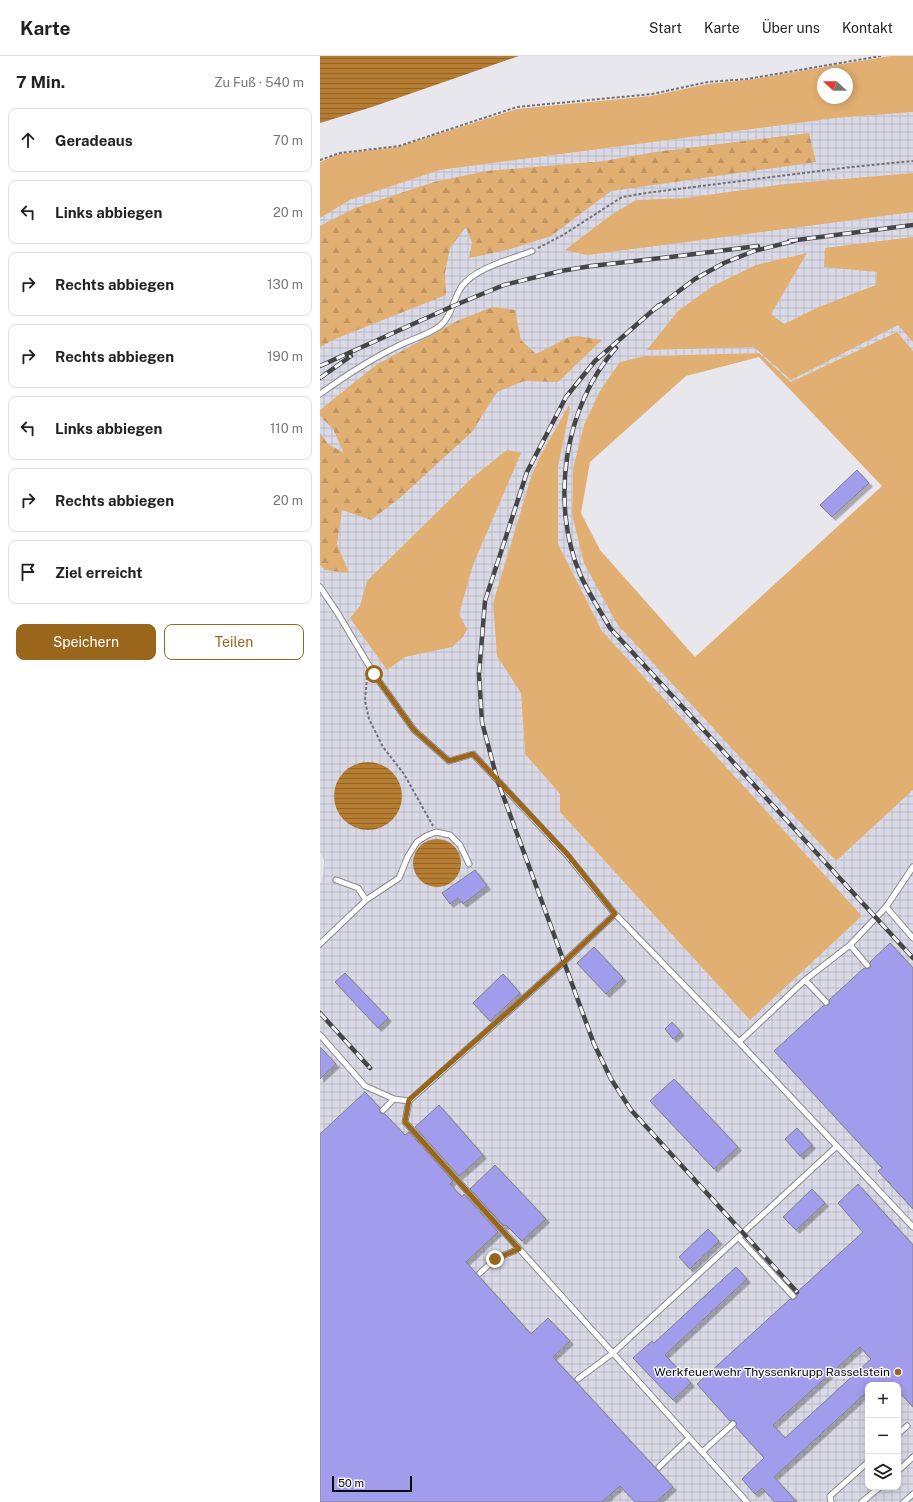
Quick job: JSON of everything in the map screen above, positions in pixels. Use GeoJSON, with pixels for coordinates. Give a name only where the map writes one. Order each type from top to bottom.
{"type":"FeatureCollection","features":[{"type":"Feature","properties":{"kind":"lane"},"geometry":{"type":"LineString","coordinates":[[320,394],[347,374],[398,346],[439,326],[446,320],[461,287],[470,278],[486,268],[532,251]]}},
{"type":"Feature","properties":{"kind":"lane"},"geometry":{"type":"LineString","coordinates":[[320,587],[337,612],[374,674],[414,730],[449,761],[473,754],[568,855],[615,914],[739,1042],[913,1227]]}},
{"type":"Feature","properties":{"kind":"lane"},"geometry":{"type":"LineString","coordinates":[[320,944],[366,900],[399,878],[408,856],[417,842],[426,836],[436,832],[450,835],[460,846],[469,864]]}},
{"type":"Feature","properties":{"kind":"lane"},"geometry":{"type":"LineString","coordinates":[[739,1042],[805,980],[850,945],[876,919],[886,908],[913,867]]}},
{"type":"Feature","properties":{"kind":"lane"},"geometry":{"type":"LineString","coordinates":[[336,880],[358,888],[366,900]]}},
{"type":"Feature","properties":{"kind":"lane"},"geometry":{"type":"LineString","coordinates":[[886,908],[913,938]]}},
{"type":"Feature","properties":{"kind":"lane"},"geometry":{"type":"LineString","coordinates":[[615,914],[564,962],[409,1100],[405,1122],[747,1502]]}},
{"type":"Feature","properties":{"kind":"lane"},"geometry":{"type":"LineString","coordinates":[[850,945],[867,965]]}},
{"type":"Feature","properties":{"kind":"lane"},"geometry":{"type":"LineString","coordinates":[[805,980],[826,1002]]}},
{"type":"Feature","properties":{"kind":"lane"},"geometry":{"type":"LineString","coordinates":[[320,1035],[364,1086],[394,1099],[409,1100]]}},
{"type":"Feature","properties":{"kind":"lane"},"geometry":{"type":"LineString","coordinates":[[383,1110],[394,1099]]}},
{"type":"Feature","properties":{"kind":"lane"},"geometry":{"type":"LineString","coordinates":[[578,1379],[614,1353],[837,1146]]}},
{"type":"Feature","properties":{"kind":"lane"},"geometry":{"type":"LineString","coordinates":[[738,1238],[793,1296]]}},
{"type":"Feature","properties":{"kind":"lane"},"geometry":{"type":"LineString","coordinates":[[480,1273],[495,1259],[519,1249]]}},
{"type":"Feature","properties":{"kind":"lane"},"geometry":{"type":"LineString","coordinates":[[702,1452],[733,1424]]}},
{"type":"Feature","properties":{"kind":"lane"},"geometry":{"type":"LineString","coordinates":[[901,1431],[907,1426]]}},
{"type":"Feature","properties":{"kind":"lane"},"geometry":{"type":"LineString","coordinates":[[659,1467],[690,1438]]}},
{"type":"Feature","properties":{"kind":"lane"},"geometry":{"type":"LineString","coordinates":[[901,1468],[913,1457]]}},
{"type":"Feature","properties":{"kind":"lane"},"geometry":{"type":"LineString","coordinates":[[830,1502],[830,1496],[865,1465]]}},
{"type":"Feature","properties":{"kind":"lane"},"geometry":{"type":"LineString","coordinates":[[862,1502],[876,1490]]}},
{"type":"Feature","properties":{"kind":"lane"},"geometry":{"type":"LineString","coordinates":[[904,1502],[913,1494]]}},
{"type":"Feature","properties":{"kind":"path"},"geometry":{"type":"LineString","coordinates":[[320,160],[340,153],[398,146],[517,107],[652,94],[708,82],[747,79],[881,56]]}},
{"type":"Feature","properties":{"kind":"path"},"geometry":{"type":"LineString","coordinates":[[532,251],[563,235],[622,197],[851,167],[913,161]]}},
{"type":"Feature","properties":{"kind":"path"},"geometry":{"type":"LineString","coordinates":[[367,672],[365,700],[369,719],[383,747],[404,774],[436,832]]}},
{"type":"Feature","properties":{"kind":"shaded area"},"geometry":{"type":"Polygon","coordinates":[[[320,56],[519,56],[372,107],[320,123],[320,56]]]}},
{"type":"Feature","properties":{"kind":"shaded area"},"geometry":{"type":"Polygon","coordinates":[[[913,112],[913,351],[897,332],[791,382],[759,353],[645,356],[573,469],[572,515],[584,563],[836,861],[913,790],[913,1502],[320,1502],[320,883],[323,875],[324,860],[320,852],[320,218],[350,200],[440,170],[836,118],[913,112]],[[569,406],[542,453],[532,474],[521,693],[525,754],[560,794],[560,812],[750,1020],[862,916],[602,631],[558,544],[558,467],[570,409],[569,406]]]}},
{"type":"Feature","properties":{"kind":"shaded area"},"geometry":{"type":"Polygon","coordinates":[[[368,762],[381,764],[392,772],[400,783],[402,796],[400,809],[392,820],[381,828],[368,830],[355,828],[344,820],[336,809],[334,796],[336,783],[344,772],[355,764],[368,762]]]}},
{"type":"Feature","properties":{"kind":"shaded area"},"geometry":{"type":"Polygon","coordinates":[[[437,839],[446,841],[454,846],[459,854],[461,863],[459,872],[454,880],[446,885],[437,887],[428,885],[420,880],[415,872],[413,863],[415,854],[420,846],[428,841],[437,839]]]}},
{"type":"Feature","properties":{"kind":"green space"},"geometry":{"type":"Polygon","coordinates":[[[890,56],[913,56],[913,112],[836,118],[440,170],[350,200],[320,218],[320,162],[339,154],[398,147],[517,109],[651,96],[708,84],[747,80],[817,68],[817,104],[853,104],[853,68],[818,68],[890,56]]]}},
{"type":"Feature","properties":{"kind":"green space"},"geometry":{"type":"Polygon","coordinates":[[[809,133],[816,162],[611,191],[551,236],[507,250],[469,258],[472,243],[466,227],[450,248],[445,273],[446,295],[335,339],[320,347],[320,226],[355,208],[434,182],[486,171],[604,161],[655,152],[809,133]]]}},
{"type":"Feature","properties":{"kind":"green space"},"geometry":{"type":"Polygon","coordinates":[[[913,173],[913,212],[587,255],[565,250],[611,215],[636,200],[686,198],[785,184],[913,173]]]}},
{"type":"Feature","properties":{"kind":"green space"},"geometry":{"type":"Polygon","coordinates":[[[913,237],[913,342],[898,325],[791,380],[754,347],[647,350],[678,311],[713,286],[756,265],[807,253],[771,314],[784,324],[819,307],[876,285],[877,272],[824,267],[825,248],[913,237]]]}},
{"type":"Feature","properties":{"kind":"green space"},"geometry":{"type":"Polygon","coordinates":[[[493,307],[515,310],[521,340],[536,354],[569,337],[577,336],[602,340],[558,382],[524,381],[497,392],[472,432],[401,497],[371,520],[342,510],[337,544],[349,573],[325,570],[320,565],[320,433],[328,444],[344,453],[333,429],[320,416],[320,410],[376,365],[459,320],[493,307]]]}},
{"type":"Feature","properties":{"kind":"green space"},"geometry":{"type":"Polygon","coordinates":[[[897,332],[913,351],[913,790],[836,861],[617,624],[584,563],[572,515],[573,469],[584,425],[600,391],[620,362],[645,356],[759,353],[791,382],[897,332]],[[759,357],[686,376],[590,462],[581,513],[600,550],[695,657],[882,486],[759,357]]]}},
{"type":"Feature","properties":{"kind":"green space"},"geometry":{"type":"Polygon","coordinates":[[[569,405],[570,409],[558,467],[558,544],[602,631],[862,916],[750,1020],[560,812],[560,794],[525,754],[521,693],[497,656],[493,603],[532,474],[569,405]]]}},
{"type":"Feature","properties":{"kind":"green space"},"geometry":{"type":"Polygon","coordinates":[[[507,450],[521,453],[473,565],[459,614],[467,629],[463,637],[452,647],[405,657],[387,670],[350,618],[360,606],[367,581],[473,477],[507,450]]]}},
{"type":"Feature","properties":{"kind":"building"},"geometry":{"type":"Polygon","coordinates":[[[857,470],[869,483],[832,517],[820,505],[857,470]]]}},
{"type":"Feature","properties":{"kind":"building"},"geometry":{"type":"Polygon","coordinates":[[[475,870],[487,886],[463,904],[458,898],[450,904],[442,893],[475,870]]]}},
{"type":"Feature","properties":{"kind":"building"},"geometry":{"type":"Polygon","coordinates":[[[890,943],[913,968],[913,1209],[878,1171],[882,1168],[774,1051],[824,1005],[828,1005],[830,1003],[829,1000],[864,968],[870,968],[870,962],[890,943]]]}},
{"type":"Feature","properties":{"kind":"building"},"geometry":{"type":"Polygon","coordinates":[[[594,947],[623,978],[606,994],[577,963],[594,947]]]}},
{"type":"Feature","properties":{"kind":"building"},"geometry":{"type":"Polygon","coordinates":[[[345,973],[388,1018],[378,1028],[335,982],[345,973]]]}},
{"type":"Feature","properties":{"kind":"building"},"geometry":{"type":"Polygon","coordinates":[[[503,974],[520,993],[490,1021],[473,1003],[503,974]]]}},
{"type":"Feature","properties":{"kind":"building"},"geometry":{"type":"Polygon","coordinates":[[[672,1022],[681,1032],[673,1039],[665,1029],[672,1022]]]}},
{"type":"Feature","properties":{"kind":"building"},"geometry":{"type":"Polygon","coordinates":[[[320,1047],[336,1064],[320,1079],[320,1047]]]}},
{"type":"Feature","properties":{"kind":"building"},"geometry":{"type":"Polygon","coordinates":[[[674,1079],[738,1147],[714,1169],[650,1101],[674,1079]]]}},
{"type":"Feature","properties":{"kind":"building"},"geometry":{"type":"Polygon","coordinates":[[[365,1092],[380,1108],[380,1113],[385,1114],[405,1135],[409,1132],[453,1181],[450,1184],[462,1197],[464,1194],[498,1232],[466,1262],[531,1334],[548,1318],[570,1341],[553,1357],[673,1487],[656,1502],[635,1502],[620,1486],[602,1502],[320,1502],[320,1134],[365,1092]]]}},
{"type":"Feature","properties":{"kind":"building"},"geometry":{"type":"Polygon","coordinates":[[[439,1105],[483,1155],[459,1176],[415,1127],[439,1105]]]}},
{"type":"Feature","properties":{"kind":"building"},"geometry":{"type":"Polygon","coordinates":[[[797,1128],[812,1145],[800,1156],[785,1139],[797,1128]]]}},
{"type":"Feature","properties":{"kind":"building"},"geometry":{"type":"Polygon","coordinates":[[[495,1165],[546,1219],[522,1241],[506,1225],[504,1226],[470,1189],[495,1165]]]}},
{"type":"Feature","properties":{"kind":"building"},"geometry":{"type":"Polygon","coordinates":[[[858,1184],[913,1245],[913,1407],[901,1394],[901,1382],[865,1382],[865,1394],[774,1477],[797,1502],[775,1502],[762,1488],[755,1494],[742,1479],[764,1458],[736,1427],[736,1422],[734,1420],[730,1421],[697,1384],[790,1299],[795,1299],[797,1297],[796,1293],[863,1232],[838,1203],[858,1184]],[[860,1347],[773,1425],[785,1438],[871,1359],[860,1347]]]}},
{"type":"Feature","properties":{"kind":"building"},"geometry":{"type":"Polygon","coordinates":[[[812,1189],[825,1203],[796,1230],[783,1217],[812,1189]]]}},
{"type":"Feature","properties":{"kind":"building"},"geometry":{"type":"Polygon","coordinates":[[[708,1229],[719,1241],[690,1269],[679,1257],[708,1229]]]}},
{"type":"Feature","properties":{"kind":"building"},"geometry":{"type":"Polygon","coordinates":[[[736,1267],[747,1279],[665,1355],[691,1383],[673,1400],[633,1358],[652,1341],[654,1343],[736,1267]]]}},
{"type":"Feature","properties":{"kind":"railway"},"geometry":{"type":"LineString","coordinates":[[789,241],[913,225]]}},
{"type":"Feature","properties":{"kind":"railway"},"geometry":{"type":"LineString","coordinates":[[655,309],[695,279],[724,263],[754,251],[794,241]]}},
{"type":"Feature","properties":{"kind":"railway"},"geometry":{"type":"LineString","coordinates":[[320,366],[453,306],[504,285],[561,271],[591,266],[758,246]]}},
{"type":"Feature","properties":{"kind":"railway"},"geometry":{"type":"LineString","coordinates":[[659,305],[595,361],[566,397],[527,472],[485,601],[479,674],[482,722],[497,779],[594,1044],[611,1079],[631,1110],[797,1292]]}},
{"type":"Feature","properties":{"kind":"railway"},"geometry":{"type":"LineString","coordinates":[[616,348],[598,371],[584,398],[574,426],[567,456],[564,487],[566,517],[571,546],[583,581],[610,628],[913,958]]}},
{"type":"Feature","properties":{"kind":"railway"},"geometry":{"type":"LineString","coordinates":[[320,378],[351,356]]}},
{"type":"Feature","properties":{"kind":"railway"},"geometry":{"type":"LineString","coordinates":[[320,1013],[370,1068]]}},
{"type":"Feature","properties":{"kind":"place","name":"Werkfeuerwehr Thyssenkrupp Rasselstein"},"geometry":{"type":"Point","coordinates":[898,1372]}},
{"type":"Feature","properties":{"kind":"route"},"geometry":{"type":"LineString","coordinates":[[374,674],[414,730],[449,761],[473,754],[568,855],[615,914],[564,962],[409,1100],[405,1122],[519,1249],[495,1259]]}}]}
